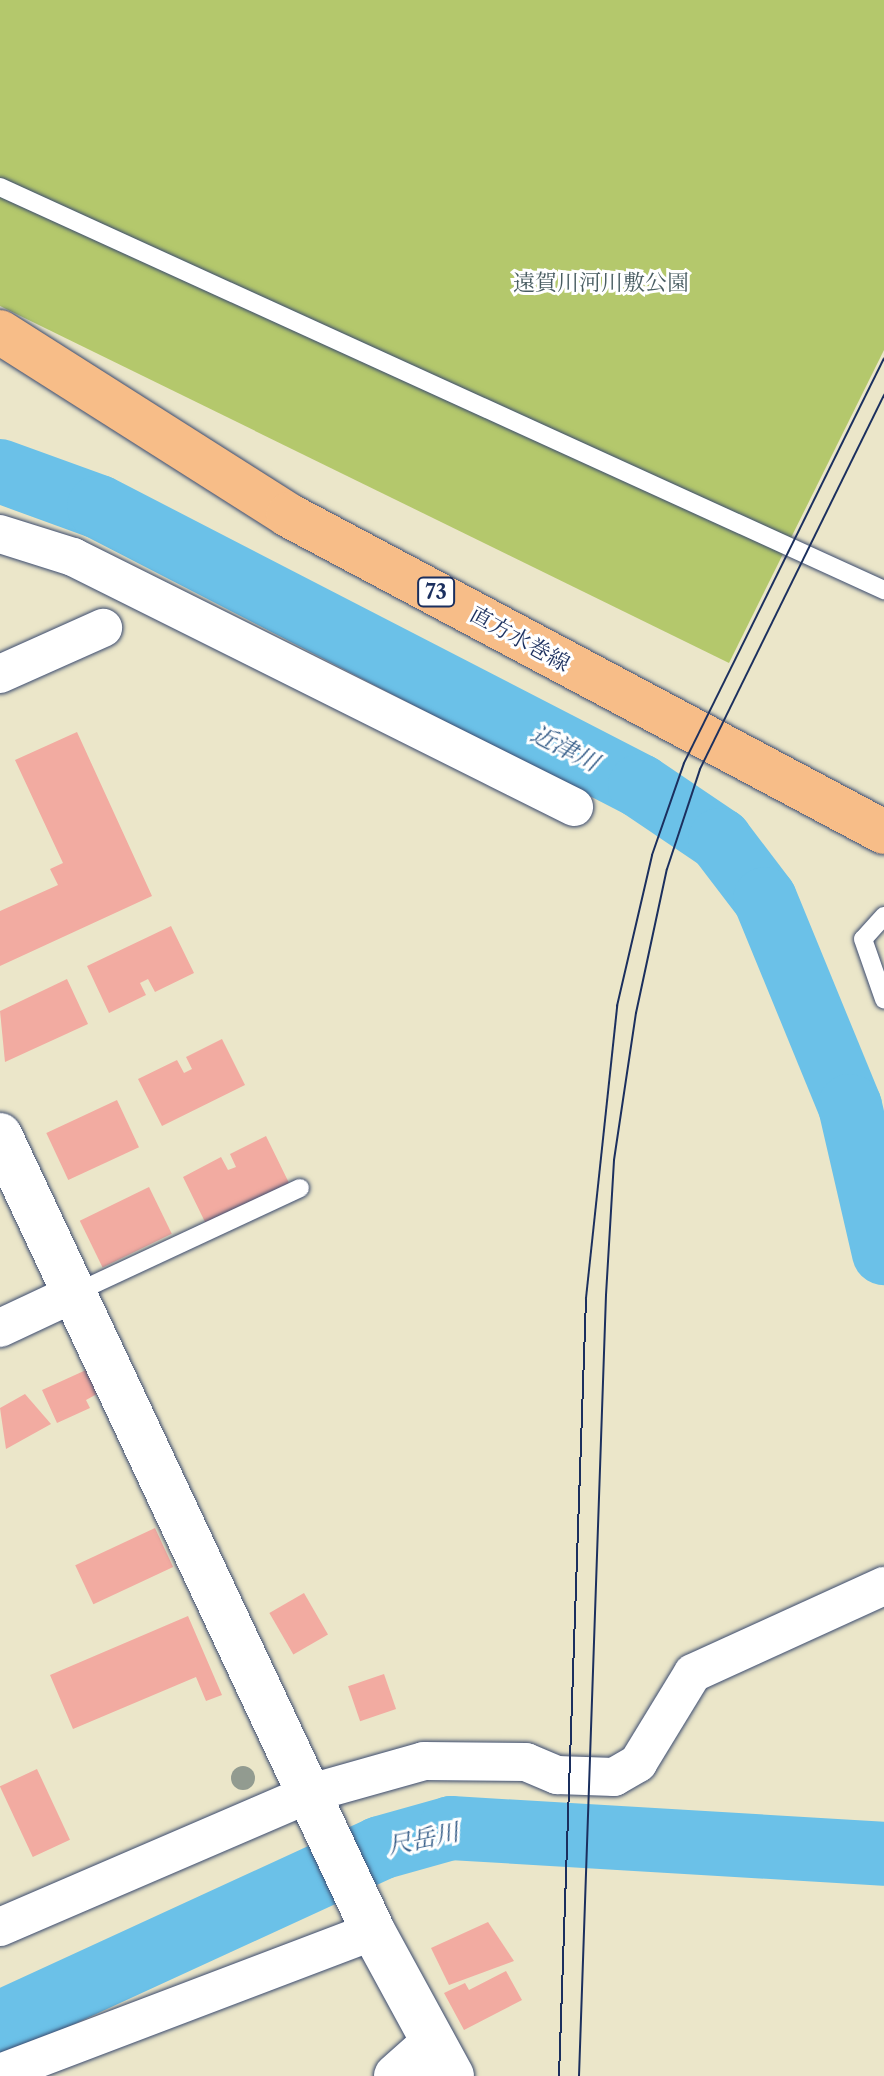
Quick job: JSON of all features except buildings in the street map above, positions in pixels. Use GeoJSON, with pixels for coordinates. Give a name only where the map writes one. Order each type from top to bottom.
{"type":"FeatureCollection","features":[{"type":"Feature","properties":{"kind":"main road","name":"直方水巻線"},"geometry":{"type":"LineString","coordinates":[[0,332],[288,515],[884,832]]}},
{"type":"Feature","properties":{"kind":"street"},"geometry":{"type":"LineString","coordinates":[[0,534],[73,557],[574,807]]}},
{"type":"Feature","properties":{"kind":"street"},"geometry":{"type":"LineString","coordinates":[[0,674],[103,628]]}},
{"type":"Feature","properties":{"kind":"street"},"geometry":{"type":"LineString","coordinates":[[0,1135],[314,1792],[373,1931],[442,2059],[396,2076]]}},
{"type":"Feature","properties":{"kind":"street"},"geometry":{"type":"LineString","coordinates":[[0,1328],[77,1292]]}},
{"type":"Feature","properties":{"kind":"street"},"geometry":{"type":"LineString","coordinates":[[0,1927],[314,1792],[424,1761],[526,1762],[557,1775],[614,1777],[638,1763],[693,1673],[884,1586]]}},
{"type":"Feature","properties":{"kind":"street"},"geometry":{"type":"LineString","coordinates":[[0,2073],[373,1931]]}},
{"type":"Feature","properties":{"kind":"lane"},"geometry":{"type":"LineString","coordinates":[[0,187],[884,590]]}},
{"type":"Feature","properties":{"kind":"lane"},"geometry":{"type":"LineString","coordinates":[[884,916],[863,939],[884,999]]}},
{"type":"Feature","properties":{"kind":"lane"},"geometry":{"type":"LineString","coordinates":[[77,1292],[300,1188]]}},
{"type":"Feature","properties":{"kind":"green space","name":"遠賀川河川敷公園"},"geometry":{"type":"Polygon","coordinates":[[[0,0],[884,0],[884,350],[729,663],[0,306],[0,0]]]}},
{"type":"Feature","properties":{"kind":"waterway","name":"近津川"},"geometry":{"type":"LineString","coordinates":[[0,471],[99,507],[640,786],[720,840],[765,899],[850,1106],[884,1253]]}},
{"type":"Feature","properties":{"kind":"waterway","name":"尺岳川"},"geometry":{"type":"LineString","coordinates":[[0,2023],[380,1848],[451,1828],[884,1854]]}},
{"type":"Feature","properties":{"kind":"tram line"},"geometry":{"type":"LineString","coordinates":[[559,2076],[586,1298],[617,1006],[652,855],[684,763],[884,359]]}},
{"type":"Feature","properties":{"kind":"tram line"},"geometry":{"type":"LineString","coordinates":[[579,2076],[606,1295],[614,1160],[636,1013],[667,869],[700,769],[884,395]]}}]}
